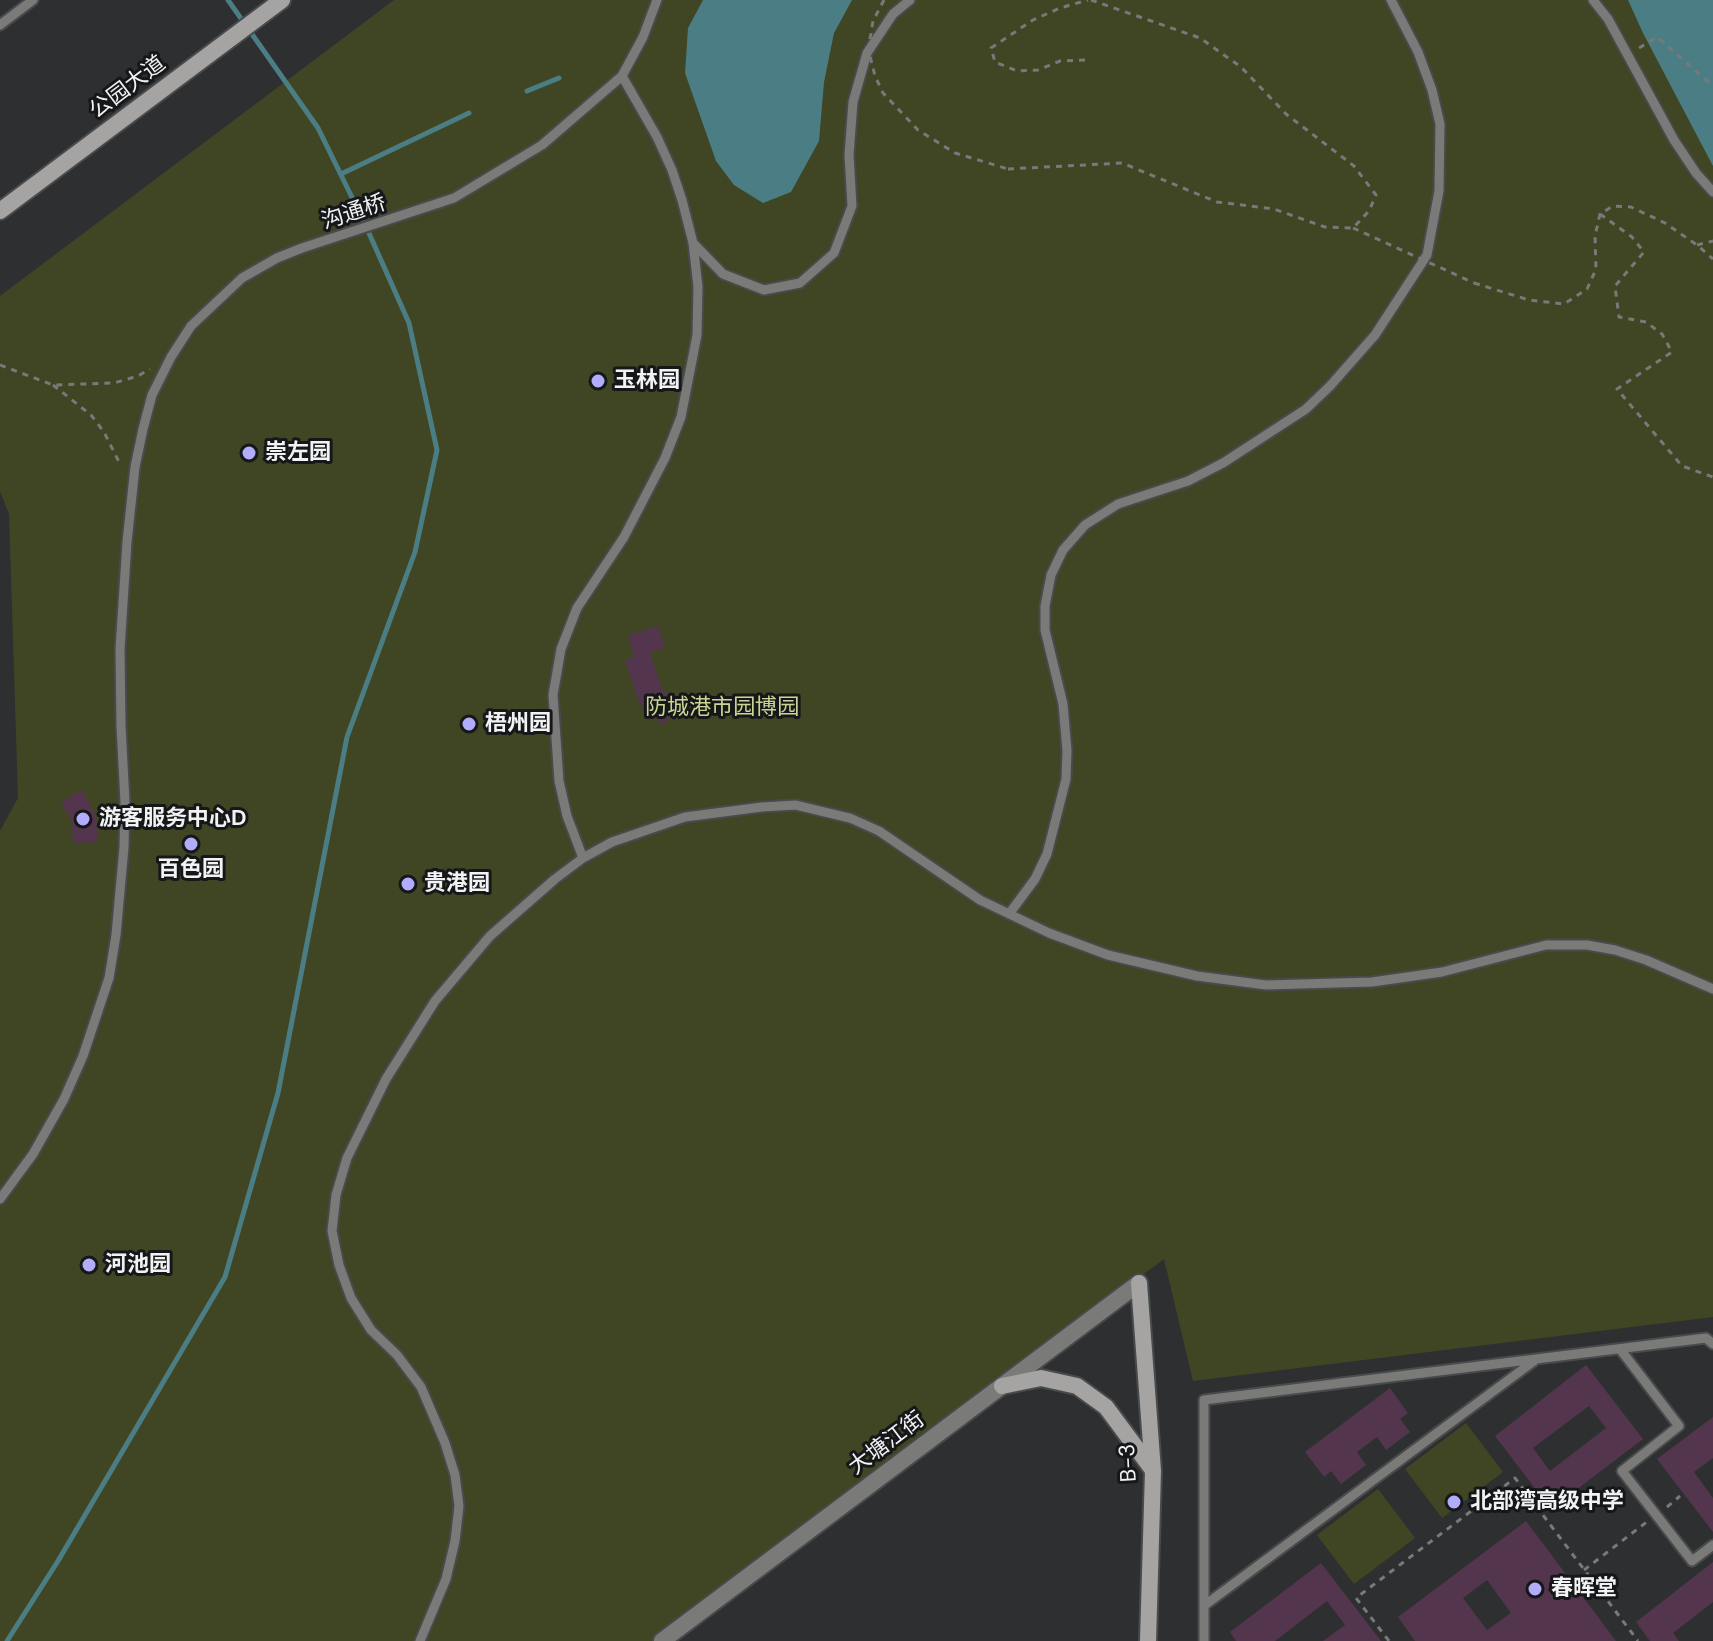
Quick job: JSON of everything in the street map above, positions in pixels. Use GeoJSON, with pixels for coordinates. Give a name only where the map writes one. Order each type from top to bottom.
{"type":"FeatureCollection","features":[{"type":"Feature","properties":{"kind":"street","name":"公园大道"},"geometry":{"type":"LineString","coordinates":[[0,211],[282,0]]}},
{"type":"Feature","properties":{"kind":"street","name":"大塘江街"},"geometry":{"type":"LineString","coordinates":[[662,1641],[1139,1283]]}},
{"type":"Feature","properties":{"kind":"street","name":"B-3"},"geometry":{"type":"LineString","coordinates":[[1139,1283],[1153,1471],[1148,1641]]}},
{"type":"Feature","properties":{"kind":"street"},"geometry":{"type":"LineString","coordinates":[[1002,1386],[1041,1378],[1077,1386],[1106,1407],[1153,1471]]}},
{"type":"Feature","properties":{"kind":"lane"},"geometry":{"type":"LineString","coordinates":[[0,25],[33,0]]}},
{"type":"Feature","properties":{"kind":"lane"},"geometry":{"type":"LineString","coordinates":[[583,858],[567,816],[559,781],[553,695],[561,649],[577,608],[624,537],[646,495],[681,417],[697,335],[698,287],[693,243],[672,170],[622,76],[643,37],[657,0]]}},
{"type":"Feature","properties":{"kind":"lane"},"geometry":{"type":"LineString","coordinates":[[693,243],[723,274],[764,290],[800,283],[834,253],[852,206],[849,155],[853,102],[867,53],[893,14],[910,0]]}},
{"type":"Feature","properties":{"kind":"lane"},"geometry":{"type":"LineString","coordinates":[[1009,914],[1035,879],[1047,854],[1066,779],[1063,704],[1045,630],[1045,606],[1051,575],[1063,550],[1085,525],[1118,504],[1188,481],[1223,463],[1306,409],[1375,335],[1427,255],[1439,191],[1440,124],[1418,52],[1391,0]]}},
{"type":"Feature","properties":{"kind":"lane"},"geometry":{"type":"LineString","coordinates":[[1593,0],[1608,19],[1674,140],[1713,192]]}},
{"type":"Feature","properties":{"kind":"lane","name":"沟通桥"},"geometry":{"type":"LineString","coordinates":[[0,1199],[33,1154],[64,1099],[83,1056],[109,978],[124,847],[120,649],[135,467],[152,395],[171,357],[191,326],[242,278],[302,248],[454,198],[542,145],[622,76]]}},
{"type":"Feature","properties":{"kind":"lane"},"geometry":{"type":"LineString","coordinates":[[420,1641],[446,1579],[455,1541],[459,1506],[455,1475],[421,1387],[397,1355],[371,1330],[351,1298],[339,1265],[332,1231],[336,1195],[347,1158],[386,1079],[435,1001],[490,936],[544,888],[583,858],[612,842],[685,817],[796,805],[850,818],[879,831],[980,900],[1009,914],[1108,955],[1197,976],[1266,985],[1333,985],[1409,978],[1546,945],[1587,945],[1646,960],[1713,989]]}},
{"type":"Feature","properties":{"kind":"lane"},"geometry":{"type":"LineString","coordinates":[[1204,1641],[1204,1400],[1706,1338],[1713,1344]]}},
{"type":"Feature","properties":{"kind":"lane"},"geometry":{"type":"LineString","coordinates":[[1620,1349],[1679,1426],[1622,1471],[1692,1561],[1713,1545]]}},
{"type":"Feature","properties":{"kind":"lane"},"geometry":{"type":"LineString","coordinates":[[1205,1605],[1537,1359]]}},
{"type":"Feature","properties":{"kind":"path"},"geometry":{"type":"LineString","coordinates":[[884,0],[873,21],[870,47],[875,76],[883,93],[918,130],[955,153],[1008,169],[1122,163],[1217,202],[1274,209],[1325,227],[1353,228],[1474,283],[1529,300],[1564,304],[1587,289],[1596,269],[1595,236],[1600,214],[1613,206],[1631,207],[1665,223],[1713,259]]}},
{"type":"Feature","properties":{"kind":"path"},"geometry":{"type":"LineString","coordinates":[[1085,60],[1060,61],[1038,70],[1017,71],[995,62],[991,48],[1033,20],[1090,0],[1200,38],[1241,67],[1286,114],[1354,166],[1376,195],[1369,211],[1353,228]]}},
{"type":"Feature","properties":{"kind":"path"},"geometry":{"type":"LineString","coordinates":[[1627,56],[1657,37],[1713,86]]}},
{"type":"Feature","properties":{"kind":"path"},"geometry":{"type":"LineString","coordinates":[[1600,214],[1632,237],[1644,252],[1615,286],[1619,317],[1646,322],[1662,334],[1672,352],[1617,389],[1682,466],[1713,477]]}},
{"type":"Feature","properties":{"kind":"path"},"geometry":{"type":"LineString","coordinates":[[1697,245],[1713,241]]}},
{"type":"Feature","properties":{"kind":"path"},"geometry":{"type":"LineString","coordinates":[[53,385],[114,383],[138,376],[171,357]]}},
{"type":"Feature","properties":{"kind":"path"},"geometry":{"type":"LineString","coordinates":[[0,365],[53,385],[91,415],[104,432],[133,489]]}},
{"type":"Feature","properties":{"kind":"path"},"geometry":{"type":"LineString","coordinates":[[1389,1641],[1356,1598],[1515,1478],[1638,1641]]}},
{"type":"Feature","properties":{"kind":"path"},"geometry":{"type":"LineString","coordinates":[[1584,1570],[1680,1496]]}},
{"type":"Feature","properties":{"kind":"green space","name":"防城港市园博园"},"geometry":{"type":"Polygon","coordinates":[[[394,0],[1713,0],[1713,1317],[1193,1381],[1164,1259],[651,1641],[0,1641],[0,831],[18,798],[9,514],[0,491],[0,296],[394,0]]]}},
{"type":"Feature","properties":{"kind":"green space"},"geometry":{"type":"Polygon","coordinates":[[[1466,1423],[1503,1472],[1442,1518],[1405,1469],[1466,1423]]]}},
{"type":"Feature","properties":{"kind":"green space"},"geometry":{"type":"Polygon","coordinates":[[[1378,1489],[1415,1538],[1354,1584],[1317,1535],[1378,1489]]]}},
{"type":"Feature","properties":{"kind":"water"},"geometry":{"type":"Polygon","coordinates":[[[703,0],[852,0],[834,33],[824,82],[819,141],[791,192],[763,203],[734,185],[716,161],[685,73],[688,28],[703,0]]]}},
{"type":"Feature","properties":{"kind":"water"},"geometry":{"type":"Polygon","coordinates":[[[1628,0],[1713,0],[1713,166],[1643,33],[1628,0]]]}},
{"type":"Feature","properties":{"kind":"building"},"geometry":{"type":"Polygon","coordinates":[[[658,626],[665,648],[650,652],[662,690],[680,704],[663,725],[645,711],[637,698],[625,660],[634,657],[628,635],[658,626]]]}},
{"type":"Feature","properties":{"kind":"building","name":"游客服务中心D"},"geometry":{"type":"Polygon","coordinates":[[[82,790],[96,816],[98,842],[73,843],[72,822],[61,802],[82,790]]]}},
{"type":"Feature","properties":{"kind":"building"},"geometry":{"type":"Polygon","coordinates":[[[1586,1365],[1643,1439],[1551,1509],[1495,1436],[1586,1365]],[[1589,1406],[1533,1448],[1550,1471],[1606,1428],[1589,1406]]]}},
{"type":"Feature","properties":{"kind":"building"},"geometry":{"type":"Polygon","coordinates":[[[1390,1388],[1408,1413],[1400,1419],[1410,1432],[1386,1450],[1377,1437],[1357,1452],[1366,1465],[1341,1484],[1331,1471],[1324,1477],[1305,1452],[1390,1388]]]}},
{"type":"Feature","properties":{"kind":"building"},"geometry":{"type":"Polygon","coordinates":[[[1713,1417],[1713,1458],[1694,1472],[1713,1498],[1713,1532],[1657,1459],[1713,1417]]]}},
{"type":"Feature","properties":{"kind":"building","name":"春晖堂"},"geometry":{"type":"Polygon","coordinates":[[[1526,1521],[1616,1641],[1415,1641],[1398,1617],[1526,1521]],[[1487,1580],[1463,1598],[1487,1630],[1511,1613],[1487,1580]]]}},
{"type":"Feature","properties":{"kind":"building"},"geometry":{"type":"Polygon","coordinates":[[[1713,1562],[1713,1602],[1673,1633],[1679,1641],[1650,1641],[1636,1622],[1713,1562]]]}},
{"type":"Feature","properties":{"kind":"building"},"geometry":{"type":"Polygon","coordinates":[[[1321,1563],[1381,1641],[1323,1641],[1345,1625],[1327,1601],[1275,1641],[1236,1641],[1230,1632],[1321,1563]]]}},
{"type":"Feature","properties":{"kind":"waterway"},"geometry":{"type":"LineString","coordinates":[[7,1641],[58,1561],[225,1277],[278,1093],[347,737],[415,552],[437,450],[409,323],[364,222],[318,128],[228,0]]}},
{"type":"Feature","properties":{"kind":"waterway"},"geometry":{"type":"LineString","coordinates":[[527,91],[559,78]]}},
{"type":"Feature","properties":{"kind":"waterway"},"geometry":{"type":"LineString","coordinates":[[341,174],[469,113]]}},
{"type":"Feature","properties":{"kind":"place","name":"玉林园"},"geometry":{"type":"Point","coordinates":[598,381]}},
{"type":"Feature","properties":{"kind":"place","name":"崇左园"},"geometry":{"type":"Point","coordinates":[249,453]}},
{"type":"Feature","properties":{"kind":"place","name":"梧州园"},"geometry":{"type":"Point","coordinates":[469,724]}},
{"type":"Feature","properties":{"kind":"place","name":"游客服务中心D"},"geometry":{"type":"Point","coordinates":[83,819]}},
{"type":"Feature","properties":{"kind":"place","name":"百色园"},"geometry":{"type":"Point","coordinates":[191,844]}},
{"type":"Feature","properties":{"kind":"place","name":"贵港园"},"geometry":{"type":"Point","coordinates":[408,884]}},
{"type":"Feature","properties":{"kind":"place","name":"河池园"},"geometry":{"type":"Point","coordinates":[89,1265]}},
{"type":"Feature","properties":{"kind":"place","name":"北部湾高级中学"},"geometry":{"type":"Point","coordinates":[1454,1502]}},
{"type":"Feature","properties":{"kind":"place","name":"春晖堂"},"geometry":{"type":"Point","coordinates":[1535,1589]}}]}
